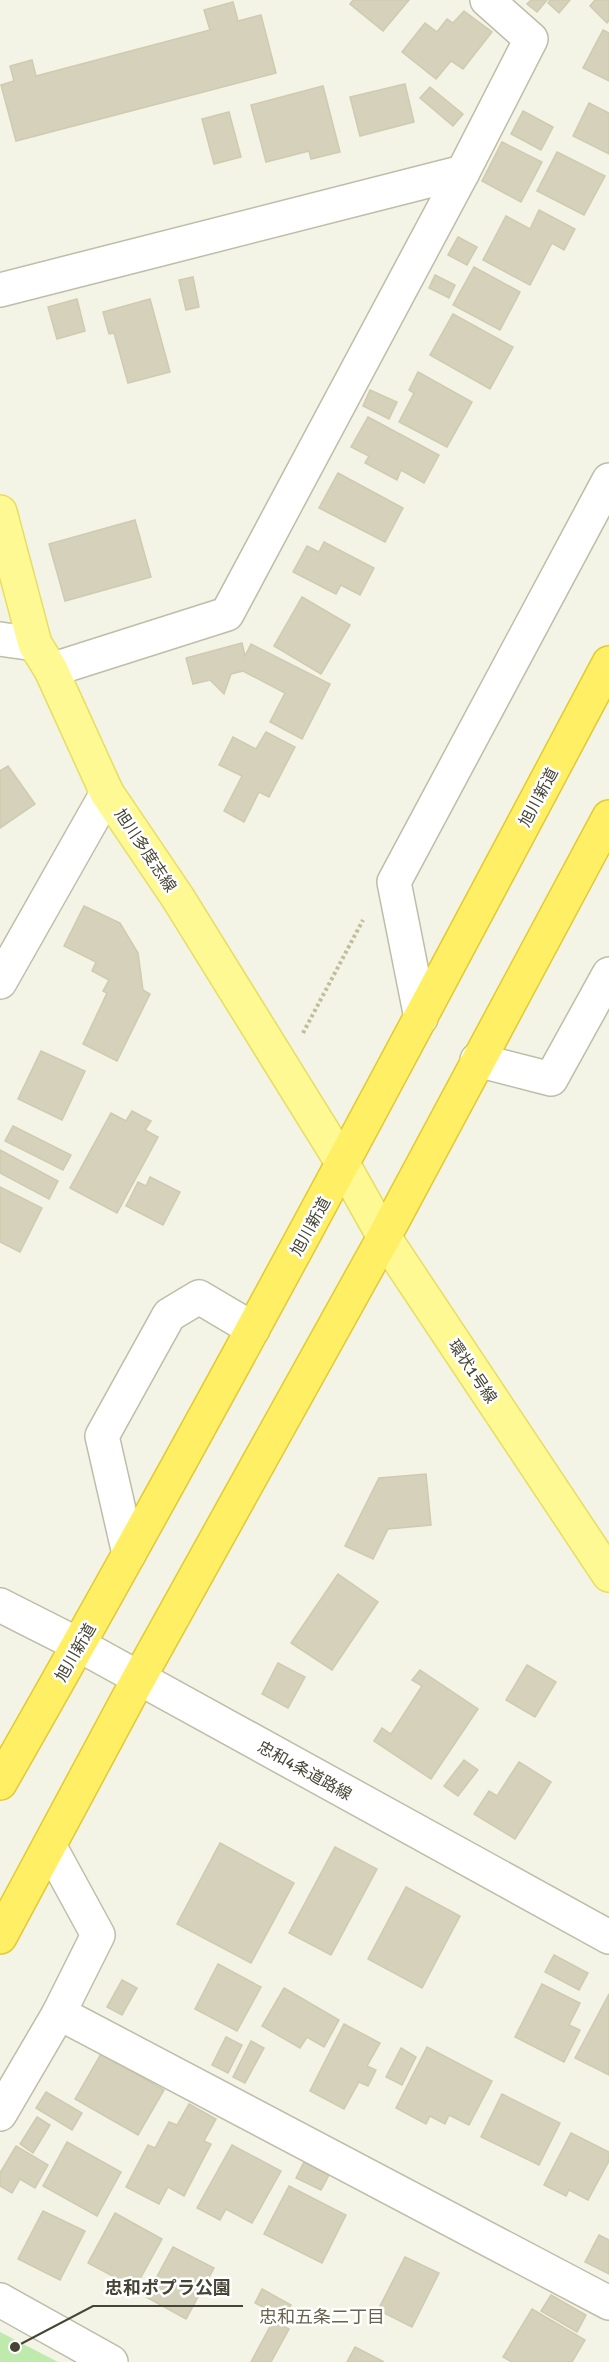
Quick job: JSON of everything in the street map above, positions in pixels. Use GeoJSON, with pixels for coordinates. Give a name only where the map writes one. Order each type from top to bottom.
{"type":"FeatureCollection","features":[{"type":"Feature","properties":{"kind":"highway","name":"旭川新道"},"geometry":{"type":"LineString","coordinates":[[0,1783],[79,1645],[343,1164],[609,663]]}},
{"type":"Feature","properties":{"kind":"highway"},"geometry":{"type":"LineString","coordinates":[[0,1937],[139,1678],[384,1237],[609,817]]}},
{"type":"Feature","properties":{"kind":"main road","name":"旭川多度志線"},"geometry":{"type":"LineString","coordinates":[[0,512],[43,657],[107,793],[178,898],[343,1164]]}},
{"type":"Feature","properties":{"kind":"main road","name":"環状1号線"},"geometry":{"type":"LineString","coordinates":[[343,1164],[384,1237],[609,1575]]}},
{"type":"Feature","properties":{"kind":"street"},"geometry":{"type":"LineString","coordinates":[[0,639],[43,657],[227,614],[463,172],[531,39],[487,0]]}},
{"type":"Feature","properties":{"kind":"street"},"geometry":{"type":"LineString","coordinates":[[0,290],[463,172]]}},
{"type":"Feature","properties":{"kind":"street"},"geometry":{"type":"LineString","coordinates":[[421,1018],[394,882],[609,480]]}},
{"type":"Feature","properties":{"kind":"street"},"geometry":{"type":"LineString","coordinates":[[0,982],[11,936],[107,793]]}},
{"type":"Feature","properties":{"kind":"street"},"geometry":{"type":"LineString","coordinates":[[477,1060],[550,1079],[609,974]]}},
{"type":"Feature","properties":{"kind":"street"},"geometry":{"type":"LineString","coordinates":[[129,1554],[102,1436],[169,1316],[199,1297],[253,1329]]}},
{"type":"Feature","properties":{"kind":"street","name":"忠和4条道路線"},"geometry":{"type":"LineString","coordinates":[[0,1605],[79,1645],[609,1937]]}},
{"type":"Feature","properties":{"kind":"street"},"geometry":{"type":"LineString","coordinates":[[0,2114],[59,2013],[98,1935],[50,1847]]}},
{"type":"Feature","properties":{"kind":"street"},"geometry":{"type":"LineString","coordinates":[[59,2013],[609,2303]]}},
{"type":"Feature","properties":{"kind":"street"},"geometry":{"type":"LineString","coordinates":[[0,2300],[111,2362]]}},
{"type":"Feature","properties":{"kind":"green space"},"geometry":{"type":"Polygon","coordinates":[[[0,2332],[58,2362],[0,2362],[0,2332]]]}},
{"type":"Feature","properties":{"kind":"building"},"geometry":{"type":"Polygon","coordinates":[[[353,0],[409,0],[383,31],[350,4],[353,0]]]}},
{"type":"Feature","properties":{"kind":"building"},"geometry":{"type":"Polygon","coordinates":[[[531,0],[547,0],[537,12],[527,4],[531,0]]]}},
{"type":"Feature","properties":{"kind":"building"},"geometry":{"type":"Polygon","coordinates":[[[550,0],[570,0],[559,13],[548,3],[550,0]]]}},
{"type":"Feature","properties":{"kind":"building"},"geometry":{"type":"Polygon","coordinates":[[[595,0],[609,0],[609,21],[607,23],[590,6],[595,0]]]}},
{"type":"Feature","properties":{"kind":"building"},"geometry":{"type":"Polygon","coordinates":[[[233,2],[238,21],[261,15],[276,73],[16,141],[1,85],[14,81],[10,66],[32,60],[36,76],[210,30],[204,10],[233,2]]]}},
{"type":"Feature","properties":{"kind":"building"},"geometry":{"type":"Polygon","coordinates":[[[464,11],[492,32],[463,69],[451,61],[436,79],[402,52],[425,23],[437,32],[447,19],[453,23],[464,11]]]}},
{"type":"Feature","properties":{"kind":"building"},"geometry":{"type":"Polygon","coordinates":[[[603,30],[609,33],[609,81],[583,68],[603,30]]]}},
{"type":"Feature","properties":{"kind":"building"},"geometry":{"type":"Polygon","coordinates":[[[405,84],[414,122],[360,136],[350,97],[405,84]]]}},
{"type":"Feature","properties":{"kind":"building"},"geometry":{"type":"Polygon","coordinates":[[[323,86],[340,152],[311,159],[309,151],[266,162],[251,105],[323,86]]]}},
{"type":"Feature","properties":{"kind":"building"},"geometry":{"type":"Polygon","coordinates":[[[430,87],[463,114],[453,126],[420,98],[430,87]]]}},
{"type":"Feature","properties":{"kind":"building"},"geometry":{"type":"Polygon","coordinates":[[[589,103],[609,113],[609,154],[573,136],[589,103]]]}},
{"type":"Feature","properties":{"kind":"building"},"geometry":{"type":"Polygon","coordinates":[[[523,111],[553,127],[541,150],[511,134],[523,111]]]}},
{"type":"Feature","properties":{"kind":"building"},"geometry":{"type":"Polygon","coordinates":[[[229,112],[241,157],[214,164],[202,119],[229,112]]]}},
{"type":"Feature","properties":{"kind":"building"},"geometry":{"type":"Polygon","coordinates":[[[502,142],[542,162],[521,202],[482,181],[502,142]]]}},
{"type":"Feature","properties":{"kind":"building"},"geometry":{"type":"Polygon","coordinates":[[[557,152],[605,176],[584,215],[537,191],[557,152]]]}},
{"type":"Feature","properties":{"kind":"building"},"geometry":{"type":"Polygon","coordinates":[[[539,210],[575,229],[564,250],[552,243],[530,285],[483,260],[506,216],[530,229],[539,210]]]}},
{"type":"Feature","properties":{"kind":"building"},"geometry":{"type":"Polygon","coordinates":[[[458,237],[477,247],[467,265],[448,255],[458,237]]]}},
{"type":"Feature","properties":{"kind":"building"},"geometry":{"type":"Polygon","coordinates":[[[474,267],[520,292],[500,330],[453,305],[474,267]]]}},
{"type":"Feature","properties":{"kind":"building"},"geometry":{"type":"Polygon","coordinates":[[[435,275],[455,285],[449,298],[429,288],[435,275]]]}},
{"type":"Feature","properties":{"kind":"building"},"geometry":{"type":"Polygon","coordinates":[[[193,277],[199,307],[186,310],[179,280],[193,277]]]}},
{"type":"Feature","properties":{"kind":"building"},"geometry":{"type":"Polygon","coordinates":[[[77,299],[85,331],[57,339],[48,307],[77,299]]]}},
{"type":"Feature","properties":{"kind":"building"},"geometry":{"type":"Polygon","coordinates":[[[150,299],[170,372],[128,383],[114,333],[109,334],[103,312],[150,299]]]}},
{"type":"Feature","properties":{"kind":"building"},"geometry":{"type":"Polygon","coordinates":[[[453,314],[513,347],[490,389],[430,355],[453,314]]]}},
{"type":"Feature","properties":{"kind":"building"},"geometry":{"type":"Polygon","coordinates":[[[418,372],[472,402],[447,447],[399,422],[414,393],[409,390],[418,372]]]}},
{"type":"Feature","properties":{"kind":"building"},"geometry":{"type":"Polygon","coordinates":[[[370,390],[397,402],[389,419],[363,406],[370,390]]]}},
{"type":"Feature","properties":{"kind":"building"},"geometry":{"type":"Polygon","coordinates":[[[368,417],[439,455],[424,483],[401,470],[397,480],[365,463],[369,456],[351,447],[368,417]]]}},
{"type":"Feature","properties":{"kind":"building"},"geometry":{"type":"Polygon","coordinates":[[[338,473],[403,508],[385,542],[319,508],[338,473]]]}},
{"type":"Feature","properties":{"kind":"building"},"geometry":{"type":"Polygon","coordinates":[[[135,520],[151,577],[65,601],[49,544],[135,520]]]}},
{"type":"Feature","properties":{"kind":"building"},"geometry":{"type":"Polygon","coordinates":[[[324,542],[374,568],[360,595],[341,585],[336,594],[293,572],[307,546],[319,552],[324,542]]]}},
{"type":"Feature","properties":{"kind":"building"},"geometry":{"type":"Polygon","coordinates":[[[302,597],[350,625],[321,674],[274,646],[302,597]]]}},
{"type":"Feature","properties":{"kind":"building"},"geometry":{"type":"Polygon","coordinates":[[[242,643],[245,656],[251,644],[330,684],[302,739],[270,722],[285,693],[243,671],[231,674],[224,694],[210,680],[193,684],[186,658],[242,643]]]}},
{"type":"Feature","properties":{"kind":"building"},"geometry":{"type":"Polygon","coordinates":[[[266,732],[295,747],[269,797],[259,792],[244,822],[224,811],[242,776],[219,765],[233,737],[256,749],[266,732]]]}},
{"type":"Feature","properties":{"kind":"building"},"geometry":{"type":"Polygon","coordinates":[[[8,766],[35,804],[0,828],[0,771],[8,766]]]}},
{"type":"Feature","properties":{"kind":"building"},"geometry":{"type":"Polygon","coordinates":[[[84,906],[120,923],[138,953],[143,990],[150,994],[117,1061],[83,1044],[107,993],[103,991],[109,980],[92,971],[96,962],[64,946],[84,906]]]}},
{"type":"Feature","properties":{"kind":"building"},"geometry":{"type":"Polygon","coordinates":[[[41,1051],[85,1071],[62,1120],[18,1099],[41,1051]]]}},
{"type":"Feature","properties":{"kind":"building"},"geometry":{"type":"Polygon","coordinates":[[[132,1111],[151,1121],[145,1130],[158,1137],[117,1213],[70,1188],[111,1113],[126,1121],[132,1111]]]}},
{"type":"Feature","properties":{"kind":"building"},"geometry":{"type":"Polygon","coordinates":[[[13,1126],[71,1155],[63,1170],[5,1141],[13,1126]]]}},
{"type":"Feature","properties":{"kind":"building"},"geometry":{"type":"Polygon","coordinates":[[[0,1150],[58,1181],[49,1199],[0,1173],[0,1150]]]}},
{"type":"Feature","properties":{"kind":"building"},"geometry":{"type":"Polygon","coordinates":[[[150,1177],[180,1192],[163,1225],[126,1206],[138,1182],[146,1186],[150,1177]]]}},
{"type":"Feature","properties":{"kind":"building"},"geometry":{"type":"Polygon","coordinates":[[[0,1187],[42,1208],[20,1252],[0,1242],[0,1187]]]}},
{"type":"Feature","properties":{"kind":"building"},"geometry":{"type":"Polygon","coordinates":[[[426,1474],[431,1525],[388,1529],[373,1559],[345,1546],[379,1478],[426,1474]]]}},
{"type":"Feature","properties":{"kind":"building"},"geometry":{"type":"Polygon","coordinates":[[[338,1574],[378,1602],[332,1670],[291,1643],[338,1574]]]}},
{"type":"Feature","properties":{"kind":"building"},"geometry":{"type":"Polygon","coordinates":[[[278,1663],[305,1677],[288,1708],[262,1694],[278,1663]]]}},
{"type":"Feature","properties":{"kind":"building"},"geometry":{"type":"Polygon","coordinates":[[[527,1665],[556,1682],[535,1717],[506,1700],[527,1665]]]}},
{"type":"Feature","properties":{"kind":"building"},"geometry":{"type":"Polygon","coordinates":[[[420,1670],[478,1709],[431,1779],[374,1741],[382,1728],[391,1734],[422,1686],[412,1680],[420,1670]]]}},
{"type":"Feature","properties":{"kind":"building"},"geometry":{"type":"Polygon","coordinates":[[[464,1760],[478,1770],[458,1796],[444,1786],[464,1760]]]}},
{"type":"Feature","properties":{"kind":"building"},"geometry":{"type":"Polygon","coordinates":[[[519,1762],[551,1782],[515,1839],[474,1814],[489,1791],[497,1796],[519,1762]]]}},
{"type":"Feature","properties":{"kind":"building"},"geometry":{"type":"Polygon","coordinates":[[[220,1843],[294,1883],[251,1963],[177,1924],[220,1843]]]}},
{"type":"Feature","properties":{"kind":"building"},"geometry":{"type":"Polygon","coordinates":[[[335,1847],[377,1869],[331,1955],[289,1933],[335,1847]]]}},
{"type":"Feature","properties":{"kind":"building"},"geometry":{"type":"Polygon","coordinates":[[[406,1887],[460,1916],[422,1988],[368,1959],[406,1887]]]}},
{"type":"Feature","properties":{"kind":"building"},"geometry":{"type":"Polygon","coordinates":[[[554,1955],[588,1973],[579,1990],[545,1972],[554,1955]]]}},
{"type":"Feature","properties":{"kind":"building"},"geometry":{"type":"Polygon","coordinates":[[[218,1964],[261,1987],[237,2031],[195,2009],[218,1964]]]}},
{"type":"Feature","properties":{"kind":"building"},"geometry":{"type":"Polygon","coordinates":[[[122,1980],[137,1988],[122,2015],[107,2007],[122,1980]]]}},
{"type":"Feature","properties":{"kind":"building"},"geometry":{"type":"Polygon","coordinates":[[[542,1984],[580,2003],[569,2025],[580,2030],[564,2062],[515,2037],[542,1984]]]}},
{"type":"Feature","properties":{"kind":"building"},"geometry":{"type":"Polygon","coordinates":[[[284,1988],[339,2020],[324,2047],[307,2037],[300,2048],[262,2026],[284,1988]]]}},
{"type":"Feature","properties":{"kind":"building"},"geometry":{"type":"Polygon","coordinates":[[[609,1994],[609,2075],[575,2058],[609,1994]]]}},
{"type":"Feature","properties":{"kind":"building"},"geometry":{"type":"Polygon","coordinates":[[[344,2024],[380,2043],[367,2066],[376,2070],[368,2086],[359,2082],[344,2109],[310,2091],[344,2024]]]}},
{"type":"Feature","properties":{"kind":"building"},"geometry":{"type":"Polygon","coordinates":[[[226,2037],[242,2045],[228,2073],[212,2065],[226,2037]]]}},
{"type":"Feature","properties":{"kind":"building"},"geometry":{"type":"Polygon","coordinates":[[[251,2041],[264,2048],[245,2083],[233,2077],[251,2041]]]}},
{"type":"Feature","properties":{"kind":"building"},"geometry":{"type":"Polygon","coordinates":[[[427,2047],[492,2081],[469,2125],[449,2115],[445,2124],[430,2116],[426,2124],[396,2108],[427,2047]]]}},
{"type":"Feature","properties":{"kind":"building"},"geometry":{"type":"Polygon","coordinates":[[[401,2048],[416,2057],[402,2085],[386,2077],[401,2048]]]}},
{"type":"Feature","properties":{"kind":"building"},"geometry":{"type":"Polygon","coordinates":[[[101,2054],[164,2090],[138,2135],[75,2099],[101,2054]]]}},
{"type":"Feature","properties":{"kind":"building"},"geometry":{"type":"Polygon","coordinates":[[[46,2092],[82,2113],[72,2130],[36,2108],[46,2092]]]}},
{"type":"Feature","properties":{"kind":"building"},"geometry":{"type":"Polygon","coordinates":[[[502,2094],[560,2123],[539,2165],[481,2137],[502,2094]]]}},
{"type":"Feature","properties":{"kind":"building"},"geometry":{"type":"Polygon","coordinates":[[[189,2104],[216,2119],[204,2141],[211,2144],[184,2196],[168,2187],[159,2204],[126,2187],[148,2145],[155,2148],[169,2122],[177,2125],[189,2104]]]}},
{"type":"Feature","properties":{"kind":"building"},"geometry":{"type":"Polygon","coordinates":[[[37,2117],[50,2125],[33,2153],[20,2144],[37,2117]]]}},
{"type":"Feature","properties":{"kind":"building"},"geometry":{"type":"Polygon","coordinates":[[[571,2133],[609,2152],[609,2161],[588,2200],[569,2190],[566,2196],[544,2185],[571,2133]]]}},
{"type":"Feature","properties":{"kind":"building"},"geometry":{"type":"Polygon","coordinates":[[[67,2142],[121,2172],[97,2216],[43,2186],[67,2142]]]}},
{"type":"Feature","properties":{"kind":"building"},"geometry":{"type":"Polygon","coordinates":[[[232,2145],[281,2171],[252,2223],[226,2209],[220,2220],[197,2208],[232,2145]]]}},
{"type":"Feature","properties":{"kind":"building"},"geometry":{"type":"Polygon","coordinates":[[[16,2146],[48,2165],[35,2188],[20,2179],[12,2193],[0,2186],[0,2173],[16,2146]]]}},
{"type":"Feature","properties":{"kind":"building"},"geometry":{"type":"Polygon","coordinates":[[[304,2162],[329,2175],[321,2190],[296,2178],[304,2162]]]}},
{"type":"Feature","properties":{"kind":"building"},"geometry":{"type":"Polygon","coordinates":[[[289,2186],[346,2215],[322,2263],[264,2234],[289,2186]]]}},
{"type":"Feature","properties":{"kind":"building"},"geometry":{"type":"Polygon","coordinates":[[[43,2211],[85,2231],[60,2280],[18,2259],[43,2211]]]}},
{"type":"Feature","properties":{"kind":"building"},"geometry":{"type":"Polygon","coordinates":[[[115,2213],[162,2239],[135,2288],[88,2263],[115,2213]]]}},
{"type":"Feature","properties":{"kind":"building"},"geometry":{"type":"Polygon","coordinates":[[[599,2235],[609,2240],[609,2274],[585,2262],[599,2235]]]}},
{"type":"Feature","properties":{"kind":"building"},"geometry":{"type":"Polygon","coordinates":[[[173,2247],[214,2268],[186,2319],[146,2297],[173,2247]]]}},
{"type":"Feature","properties":{"kind":"building"},"geometry":{"type":"Polygon","coordinates":[[[405,2257],[439,2273],[412,2327],[378,2310],[405,2257]]]}},
{"type":"Feature","properties":{"kind":"building"},"geometry":{"type":"Polygon","coordinates":[[[262,2289],[291,2305],[284,2318],[255,2303],[262,2289]]]}},
{"type":"Feature","properties":{"kind":"building"},"geometry":{"type":"Polygon","coordinates":[[[551,2295],[586,2315],[577,2332],[541,2311],[551,2295]]]}},
{"type":"Feature","properties":{"kind":"building"},"geometry":{"type":"Polygon","coordinates":[[[532,2309],[585,2340],[572,2362],[512,2362],[503,2357],[532,2309]]]}},
{"type":"Feature","properties":{"kind":"building"},"geometry":{"type":"Polygon","coordinates":[[[273,2321],[289,2329],[271,2362],[251,2362],[273,2321]]]}},
{"type":"Feature","properties":{"kind":"building"},"geometry":{"type":"Polygon","coordinates":[[[355,2347],[384,2362],[347,2362],[355,2347]]]}},
{"type":"Feature","properties":{"kind":"place","name":"忠和ポプラ公園"},"geometry":{"type":"Point","coordinates":[15,2347]}},
{"type":"Feature","properties":{"kind":"district","name":"忠和五条二丁目"},"geometry":{"type":"Point","coordinates":[322,2317]}}]}
